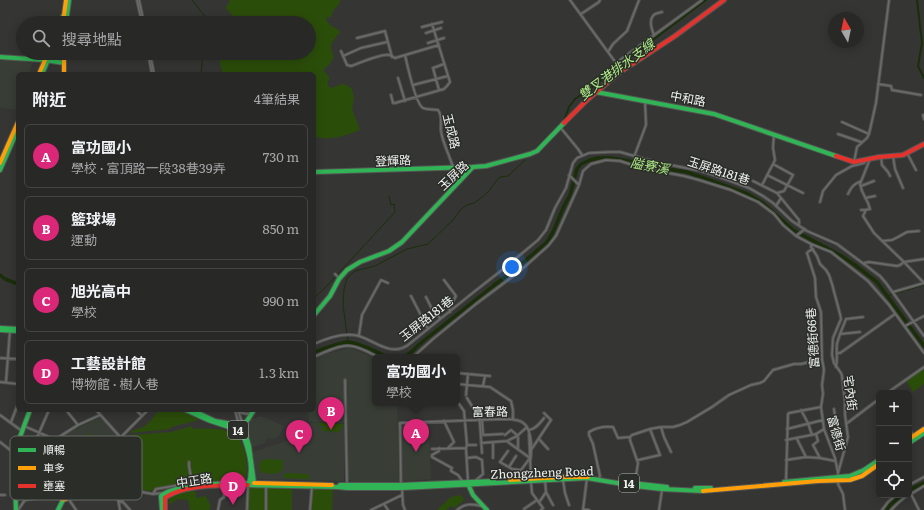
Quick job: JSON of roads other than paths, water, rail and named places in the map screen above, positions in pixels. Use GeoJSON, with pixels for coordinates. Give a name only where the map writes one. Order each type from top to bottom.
{"type":"FeatureCollection","features":[{"type":"Feature","properties":{"kind":"main road"},"geometry":{"type":"LineString","coordinates":[[62,16],[68,0]]}},
{"type":"Feature","properties":{"kind":"main road"},"geometry":{"type":"LineString","coordinates":[[65,16],[68,0]]}},
{"type":"Feature","properties":{"kind":"main road","name":"玉屏路"},"geometry":{"type":"LineString","coordinates":[[316,313],[329,297],[336,276],[360,262],[387,252],[402,242],[474,167],[486,166],[537,151],[587,100],[620,72],[675,36],[724,0]]}},
{"type":"Feature","properties":{"kind":"main road"},"geometry":{"type":"LineString","coordinates":[[64,10],[64,16]]}},
{"type":"Feature","properties":{"kind":"main road"},"geometry":{"type":"LineString","coordinates":[[0,57],[16,58]]}},
{"type":"Feature","properties":{"kind":"main road"},"geometry":{"type":"LineString","coordinates":[[41,72],[46,60],[64,63],[64,72]]}},
{"type":"Feature","properties":{"kind":"main road","name":"中和路"},"geometry":{"type":"LineString","coordinates":[[596,92],[714,114],[854,162],[881,156],[903,155],[924,144]]}},
{"type":"Feature","properties":{"kind":"main road"},"geometry":{"type":"LineString","coordinates":[[0,163],[16,127]]}},
{"type":"Feature","properties":{"kind":"main road"},"geometry":{"type":"LineString","coordinates":[[0,170],[16,134]]}},
{"type":"Feature","properties":{"kind":"main road","name":"登輝路"},"geometry":{"type":"LineString","coordinates":[[316,172],[474,167]]}},
{"type":"Feature","properties":{"kind":"main road"},"geometry":{"type":"LineString","coordinates":[[0,329],[16,330]]}},
{"type":"Feature","properties":{"kind":"main road"},"geometry":{"type":"LineString","coordinates":[[20,436],[29,412]]}},
{"type":"Feature","properties":{"kind":"main road","name":"14"},"geometry":{"type":"LineString","coordinates":[[190,412],[203,419],[241,429]]}},
{"type":"Feature","properties":{"kind":"main road","name":"14"},"geometry":{"type":"LineString","coordinates":[[196,412],[215,421],[241,429],[246,434],[251,451],[252,484]]}},
{"type":"Feature","properties":{"kind":"main road"},"geometry":{"type":"LineString","coordinates":[[241,429],[253,412]]}},
{"type":"Feature","properties":{"kind":"main road"},"geometry":{"type":"LineString","coordinates":[[912,439],[924,429]]}},
{"type":"Feature","properties":{"kind":"main road"},"geometry":{"type":"LineString","coordinates":[[914,437],[924,433]]}},
{"type":"Feature","properties":{"kind":"main road","name":"Zhongzheng Road"},"geometry":{"type":"LineString","coordinates":[[531,480],[563,480],[587,477],[635,485],[703,491],[786,482],[818,481],[850,476],[858,474],[876,462]]}},
{"type":"Feature","properties":{"kind":"main road","name":"Zhongzheng Road"},"geometry":{"type":"LineString","coordinates":[[838,477],[855,479],[876,466]]}},
{"type":"Feature","properties":{"kind":"main road","name":"Zhongzheng Road"},"geometry":{"type":"LineString","coordinates":[[252,484],[347,487],[402,486],[587,477],[635,485]]}},
{"type":"Feature","properties":{"kind":"main road","name":"Zhongzheng Road"},"geometry":{"type":"LineString","coordinates":[[402,486],[463,482],[518,481]]}},
{"type":"Feature","properties":{"kind":"main road"},"geometry":{"type":"LineString","coordinates":[[468,483],[469,490],[485,508]]}},
{"type":"Feature","properties":{"kind":"main road","name":"Zhongzheng Road"},"geometry":{"type":"LineString","coordinates":[[252,484],[266,486],[312,486]]}},
{"type":"Feature","properties":{"kind":"main road","name":"中正路"},"geometry":{"type":"LineString","coordinates":[[166,494],[172,490],[211,485],[252,484]]}},
{"type":"Feature","properties":{"kind":"main road"},"geometry":{"type":"LineString","coordinates":[[162,510],[161,496],[166,494]]}},
{"type":"Feature","properties":{"kind":"main road"},"geometry":{"type":"LineString","coordinates":[[166,494],[166,510]]}},
{"type":"Feature","properties":{"kind":"main road"},"geometry":{"type":"LineString","coordinates":[[16,500],[17,510]]}},
{"type":"Feature","properties":{"kind":"main road"},"geometry":{"type":"LineString","coordinates":[[58,510],[64,500]]}},
{"type":"Feature","properties":{"kind":"street"},"geometry":{"type":"LineString","coordinates":[[138,0],[141,16]]}},
{"type":"Feature","properties":{"kind":"street"},"geometry":{"type":"LineString","coordinates":[[570,0],[616,63],[620,72]]}},
{"type":"Feature","properties":{"kind":"street"},"geometry":{"type":"LineString","coordinates":[[580,15],[600,0]]}},
{"type":"Feature","properties":{"kind":"street"},"geometry":{"type":"LineString","coordinates":[[608,52],[613,44],[627,31],[639,0]]}},
{"type":"Feature","properties":{"kind":"street"},"geometry":{"type":"LineString","coordinates":[[616,63],[702,0]]}},
{"type":"Feature","properties":{"kind":"street"},"geometry":{"type":"LineString","coordinates":[[854,162],[857,147],[867,138],[869,134],[876,103],[888,0]]}},
{"type":"Feature","properties":{"kind":"street"},"geometry":{"type":"LineString","coordinates":[[654,35],[651,26],[652,16],[662,12]]}},
{"type":"Feature","properties":{"kind":"street"},"geometry":{"type":"LineString","coordinates":[[422,27],[442,22]]}},
{"type":"Feature","properties":{"kind":"street"},"geometry":{"type":"LineString","coordinates":[[390,95],[393,103],[395,104],[440,90],[447,86],[450,82],[432,24]]}},
{"type":"Feature","properties":{"kind":"street"},"geometry":{"type":"LineString","coordinates":[[426,32],[442,28]]}},
{"type":"Feature","properties":{"kind":"street"},"geometry":{"type":"LineString","coordinates":[[357,38],[385,31],[392,57]]}},
{"type":"Feature","properties":{"kind":"street"},"geometry":{"type":"LineString","coordinates":[[428,43],[444,38]]}},
{"type":"Feature","properties":{"kind":"street"},"geometry":{"type":"LineString","coordinates":[[343,56],[361,48],[388,42]]}},
{"type":"Feature","properties":{"kind":"street"},"geometry":{"type":"LineString","coordinates":[[341,51],[347,65],[351,66],[387,55],[394,58],[439,45]]}},
{"type":"Feature","properties":{"kind":"street"},"geometry":{"type":"LineString","coordinates":[[405,55],[416,98]]}},
{"type":"Feature","properties":{"kind":"street"},"geometry":{"type":"LineString","coordinates":[[150,60],[153,72]]}},
{"type":"Feature","properties":{"kind":"street"},"geometry":{"type":"LineString","coordinates":[[440,90],[433,68],[444,64]]}},
{"type":"Feature","properties":{"kind":"street"},"geometry":{"type":"LineString","coordinates":[[413,85],[448,76]]}},
{"type":"Feature","properties":{"kind":"street"},"geometry":{"type":"LineString","coordinates":[[398,78],[405,101]]}},
{"type":"Feature","properties":{"kind":"street"},"geometry":{"type":"LineString","coordinates":[[878,84],[891,86],[892,90],[921,95]]}},
{"type":"Feature","properties":{"kind":"street","name":"玉成路"},"geometry":{"type":"LineString","coordinates":[[416,98],[421,107],[424,109],[435,109],[440,112],[441,135],[454,167]]}},
{"type":"Feature","properties":{"kind":"street"},"geometry":{"type":"LineString","coordinates":[[634,156],[646,125],[645,100]]}},
{"type":"Feature","properties":{"kind":"street"},"geometry":{"type":"LineString","coordinates":[[923,115],[924,119]]}},
{"type":"Feature","properties":{"kind":"street"},"geometry":{"type":"LineString","coordinates":[[842,122],[869,134]]}},
{"type":"Feature","properties":{"kind":"street"},"geometry":{"type":"LineString","coordinates":[[560,128],[582,155]]}},
{"type":"Feature","properties":{"kind":"street"},"geometry":{"type":"LineString","coordinates":[[761,185],[773,164],[774,134]]}},
{"type":"Feature","properties":{"kind":"street"},"geometry":{"type":"LineString","coordinates":[[838,134],[861,142]]}},
{"type":"Feature","properties":{"kind":"street","name":"玉屏路181巷"},"geometry":{"type":"LineString","coordinates":[[316,343],[334,337],[349,335],[359,336],[392,350],[397,350],[408,346],[538,240],[546,230],[555,208],[566,188],[575,160],[582,155],[589,153],[609,152],[620,152],[656,162],[700,171],[749,188],[763,196],[804,230],[834,242],[880,276],[894,293],[924,336]]}},
{"type":"Feature","properties":{"kind":"street"},"geometry":{"type":"LineString","coordinates":[[907,153],[916,170]]}},
{"type":"Feature","properties":{"kind":"street"},"geometry":{"type":"LineString","coordinates":[[881,156],[882,165],[890,176]]}},
{"type":"Feature","properties":{"kind":"street"},"geometry":{"type":"LineString","coordinates":[[893,156],[895,169],[904,188]]}},
{"type":"Feature","properties":{"kind":"street"},"geometry":{"type":"LineString","coordinates":[[861,210],[870,209],[861,186],[861,181],[868,159]]}},
{"type":"Feature","properties":{"kind":"street"},"geometry":{"type":"LineString","coordinates":[[820,202],[822,191],[836,175],[852,166],[864,163],[868,159]]}},
{"type":"Feature","properties":{"kind":"street"},"geometry":{"type":"LineString","coordinates":[[417,354],[476,304],[520,271],[548,246],[556,236],[582,172],[591,164],[603,160],[620,161],[642,168],[684,176],[731,190],[758,202],[774,214],[796,236],[830,252],[873,285],[906,326],[924,353]]}},
{"type":"Feature","properties":{"kind":"street"},"geometry":{"type":"LineString","coordinates":[[773,164],[793,175],[784,191],[777,193]]}},
{"type":"Feature","properties":{"kind":"street"},"geometry":{"type":"LineString","coordinates":[[570,175],[578,184]]}},
{"type":"Feature","properties":{"kind":"street"},"geometry":{"type":"LineString","coordinates":[[767,175],[803,194]]}},
{"type":"Feature","properties":{"kind":"street"},"geometry":{"type":"LineString","coordinates":[[848,194],[854,185],[861,181]]}},
{"type":"Feature","properties":{"kind":"street"},"geometry":{"type":"LineString","coordinates":[[861,186],[874,181]]}},
{"type":"Feature","properties":{"kind":"street"},"geometry":{"type":"LineString","coordinates":[[753,182],[777,193],[799,220],[799,225]]}},
{"type":"Feature","properties":{"kind":"street"},"geometry":{"type":"LineString","coordinates":[[865,198],[875,196]]}},
{"type":"Feature","properties":{"kind":"street"},"geometry":{"type":"LineString","coordinates":[[776,206],[781,198]]}},
{"type":"Feature","properties":{"kind":"street"},"geometry":{"type":"LineString","coordinates":[[865,210],[866,212],[862,216],[872,232],[924,283],[894,293]]}},
{"type":"Feature","properties":{"kind":"street"},"geometry":{"type":"LineString","coordinates":[[796,236],[804,230]]}},
{"type":"Feature","properties":{"kind":"street"},"geometry":{"type":"LineString","coordinates":[[882,241],[892,240],[907,232],[919,231]]}},
{"type":"Feature","properties":{"kind":"street","name":"宅內街"},"geometry":{"type":"LineString","coordinates":[[811,244],[820,264],[829,275],[841,319],[833,338],[832,349],[833,360],[842,376],[848,437],[838,477]]}},
{"type":"Feature","properties":{"kind":"street","name":"富德街66巷"},"geometry":{"type":"LineString","coordinates":[[813,249],[807,253],[815,278],[816,297],[821,312],[822,359],[824,370],[821,406]]}},
{"type":"Feature","properties":{"kind":"street"},"geometry":{"type":"LineString","coordinates":[[862,263],[869,262],[897,266],[904,262],[924,259]]}},
{"type":"Feature","properties":{"kind":"street"},"geometry":{"type":"LineString","coordinates":[[359,336],[362,316],[378,285],[382,280],[388,283]]}},
{"type":"Feature","properties":{"kind":"street"},"geometry":{"type":"LineString","coordinates":[[444,280],[456,296],[449,308],[450,312]]}},
{"type":"Feature","properties":{"kind":"street"},"geometry":{"type":"LineString","coordinates":[[411,296],[428,329]]}},
{"type":"Feature","properties":{"kind":"street"},"geometry":{"type":"LineString","coordinates":[[426,297],[433,311],[440,319]]}},
{"type":"Feature","properties":{"kind":"street"},"geometry":{"type":"LineString","coordinates":[[837,352],[840,353],[896,314]]}},
{"type":"Feature","properties":{"kind":"street"},"geometry":{"type":"LineString","coordinates":[[906,326],[924,316]]}},
{"type":"Feature","properties":{"kind":"street"},"geometry":{"type":"LineString","coordinates":[[836,367],[838,360],[837,344],[846,319],[863,317]]}},
{"type":"Feature","properties":{"kind":"street"},"geometry":{"type":"LineString","coordinates":[[6,382],[10,330]]}},
{"type":"Feature","properties":{"kind":"street"},"geometry":{"type":"LineString","coordinates":[[840,334],[860,332]]}},
{"type":"Feature","properties":{"kind":"street"},"geometry":{"type":"LineString","coordinates":[[316,356],[348,345],[372,354]]}},
{"type":"Feature","properties":{"kind":"street"},"geometry":{"type":"LineString","coordinates":[[0,358],[16,359]]}},
{"type":"Feature","properties":{"kind":"street"},"geometry":{"type":"LineString","coordinates":[[599,478],[593,444],[589,435],[589,432],[594,429],[601,426],[613,427],[618,438],[630,437],[650,429],[673,427],[687,422],[716,405],[729,395],[751,385],[760,383],[773,370],[794,364],[802,364],[822,359]]}},
{"type":"Feature","properties":{"kind":"street"},"geometry":{"type":"LineString","coordinates":[[891,390],[924,367]]}},
{"type":"Feature","properties":{"kind":"street"},"geometry":{"type":"LineString","coordinates":[[460,373],[490,376]]}},
{"type":"Feature","properties":{"kind":"street"},"geometry":{"type":"LineString","coordinates":[[466,395],[468,374]]}},
{"type":"Feature","properties":{"kind":"street"},"geometry":{"type":"LineString","coordinates":[[483,386],[485,376]]}},
{"type":"Feature","properties":{"kind":"street"},"geometry":{"type":"LineString","coordinates":[[345,380],[347,487]]}},
{"type":"Feature","properties":{"kind":"street"},"geometry":{"type":"LineString","coordinates":[[0,382],[16,384]]}},
{"type":"Feature","properties":{"kind":"street"},"geometry":{"type":"LineString","coordinates":[[460,384],[490,388],[512,400],[513,419]]}},
{"type":"Feature","properties":{"kind":"street"},"geometry":{"type":"LineString","coordinates":[[467,398],[475,411],[480,410],[483,435],[503,434]]}},
{"type":"Feature","properties":{"kind":"street"},"geometry":{"type":"LineString","coordinates":[[846,424],[876,401]]}},
{"type":"Feature","properties":{"kind":"street"},"geometry":{"type":"LineString","coordinates":[[460,405],[464,411],[465,420],[468,483]]}},
{"type":"Feature","properties":{"kind":"street","name":"富德街"},"geometry":{"type":"LineString","coordinates":[[786,482],[786,440],[788,414],[821,406],[824,429],[836,461],[838,484],[842,494],[845,510]]}},
{"type":"Feature","properties":{"kind":"street"},"geometry":{"type":"LineString","coordinates":[[10,423],[16,409]]}},
{"type":"Feature","properties":{"kind":"street"},"geometry":{"type":"LineString","coordinates":[[834,409],[838,438],[841,448],[845,449]]}},
{"type":"Feature","properties":{"kind":"street"},"geometry":{"type":"LineString","coordinates":[[801,410],[812,435]]}},
{"type":"Feature","properties":{"kind":"street"},"geometry":{"type":"LineString","coordinates":[[37,436],[48,412]]}},
{"type":"Feature","properties":{"kind":"street"},"geometry":{"type":"LineString","coordinates":[[68,412],[78,425]]}},
{"type":"Feature","properties":{"kind":"street"},"geometry":{"type":"LineString","coordinates":[[98,412],[118,436]]}},
{"type":"Feature","properties":{"kind":"street"},"geometry":{"type":"LineString","coordinates":[[138,412],[142,416]]}},
{"type":"Feature","properties":{"kind":"street"},"geometry":{"type":"LineString","coordinates":[[122,436],[146,412]]}},
{"type":"Feature","properties":{"kind":"street"},"geometry":{"type":"LineString","coordinates":[[237,412],[242,422],[241,429]]}},
{"type":"Feature","properties":{"kind":"street"},"geometry":{"type":"LineString","coordinates":[[240,412],[247,414],[253,412]]}},
{"type":"Feature","properties":{"kind":"street"},"geometry":{"type":"LineString","coordinates":[[531,450],[551,420],[544,413]]}},
{"type":"Feature","properties":{"kind":"street"},"geometry":{"type":"LineString","coordinates":[[0,415],[22,431]]}},
{"type":"Feature","properties":{"kind":"street"},"geometry":{"type":"LineString","coordinates":[[61,436],[78,425],[100,415]]}},
{"type":"Feature","properties":{"kind":"street"},"geometry":{"type":"LineString","coordinates":[[528,430],[536,427],[544,418]]}},
{"type":"Feature","properties":{"kind":"street"},"geometry":{"type":"LineString","coordinates":[[481,419],[482,453]]}},
{"type":"Feature","properties":{"kind":"street","name":"富春路"},"geometry":{"type":"LineString","coordinates":[[402,486],[400,423],[513,419],[521,421],[527,427]]}},
{"type":"Feature","properties":{"kind":"street"},"geometry":{"type":"LineString","coordinates":[[787,429],[823,420]]}},
{"type":"Feature","properties":{"kind":"street"},"geometry":{"type":"LineString","coordinates":[[444,421],[454,442],[448,448]]}},
{"type":"Feature","properties":{"kind":"street"},"geometry":{"type":"LineString","coordinates":[[24,426],[48,436]]}},
{"type":"Feature","properties":{"kind":"street"},"geometry":{"type":"LineString","coordinates":[[481,443],[507,441],[518,436],[527,427],[530,436],[530,462]]}},
{"type":"Feature","properties":{"kind":"street"},"geometry":{"type":"LineString","coordinates":[[661,427],[671,452]]}},
{"type":"Feature","properties":{"kind":"street"},"geometry":{"type":"LineString","coordinates":[[638,460],[660,455],[650,429]]}},
{"type":"Feature","properties":{"kind":"street"},"geometry":{"type":"LineString","coordinates":[[786,440],[816,434],[824,429]]}},
{"type":"Feature","properties":{"kind":"street"},"geometry":{"type":"LineString","coordinates":[[506,435],[511,430],[518,436],[518,449]]}},
{"type":"Feature","properties":{"kind":"street"},"geometry":{"type":"LineString","coordinates":[[528,430],[532,493],[542,509]]}},
{"type":"Feature","properties":{"kind":"street"},"geometry":{"type":"LineString","coordinates":[[816,434],[818,441],[813,445],[820,458]]}},
{"type":"Feature","properties":{"kind":"street"},"geometry":{"type":"LineString","coordinates":[[630,437],[638,460],[635,485]]}},
{"type":"Feature","properties":{"kind":"street"},"geometry":{"type":"LineString","coordinates":[[539,439],[548,449]]}},
{"type":"Feature","properties":{"kind":"street"},"geometry":{"type":"LineString","coordinates":[[797,439],[806,457]]}},
{"type":"Feature","properties":{"kind":"street"},"geometry":{"type":"LineString","coordinates":[[0,442],[10,450]]}},
{"type":"Feature","properties":{"kind":"street"},"geometry":{"type":"LineString","coordinates":[[493,442],[493,458]]}},
{"type":"Feature","properties":{"kind":"street"},"geometry":{"type":"LineString","coordinates":[[508,442],[530,458]]}},
{"type":"Feature","properties":{"kind":"street"},"geometry":{"type":"LineString","coordinates":[[432,448],[476,445]]}},
{"type":"Feature","properties":{"kind":"street"},"geometry":{"type":"LineString","coordinates":[[439,448],[439,451],[432,455],[432,457],[452,468],[451,471],[458,475],[463,482]]}},
{"type":"Feature","properties":{"kind":"street"},"geometry":{"type":"LineString","coordinates":[[508,451],[500,462],[512,469],[521,470]]}},
{"type":"Feature","properties":{"kind":"street"},"geometry":{"type":"LineString","coordinates":[[509,467],[516,456]]}},
{"type":"Feature","properties":{"kind":"street"},"geometry":{"type":"LineString","coordinates":[[467,458],[476,457],[482,460],[483,474],[475,482]]}},
{"type":"Feature","properties":{"kind":"street"},"geometry":{"type":"LineString","coordinates":[[786,460],[806,457],[836,461]]}},
{"type":"Feature","properties":{"kind":"street"},"geometry":{"type":"LineString","coordinates":[[518,481],[521,470],[530,458]]}},
{"type":"Feature","properties":{"kind":"street"},"geometry":{"type":"LineString","coordinates":[[190,462],[189,466],[192,483]]}},
{"type":"Feature","properties":{"kind":"street"},"geometry":{"type":"LineString","coordinates":[[587,477],[583,510],[589,510]]}},
{"type":"Feature","properties":{"kind":"street"},"geometry":{"type":"LineString","coordinates":[[912,484],[924,478]]}},
{"type":"Feature","properties":{"kind":"street"},"geometry":{"type":"LineString","coordinates":[[153,494],[156,489],[209,480],[211,485]]}},
{"type":"Feature","properties":{"kind":"street"},"geometry":{"type":"LineString","coordinates":[[545,480],[546,492],[553,505]]}},
{"type":"Feature","properties":{"kind":"street"},"geometry":{"type":"LineString","coordinates":[[563,480],[569,505]]}},
{"type":"Feature","properties":{"kind":"street"},"geometry":{"type":"LineString","coordinates":[[218,510],[220,500],[224,497],[224,484]]}},
{"type":"Feature","properties":{"kind":"street"},"geometry":{"type":"LineString","coordinates":[[248,510],[252,484]]}},
{"type":"Feature","properties":{"kind":"street"},"geometry":{"type":"LineString","coordinates":[[266,486],[266,510]]}},
{"type":"Feature","properties":{"kind":"street"},"geometry":{"type":"LineString","coordinates":[[310,510],[312,486]]}},
{"type":"Feature","properties":{"kind":"street"},"geometry":{"type":"LineString","coordinates":[[402,486],[404,510]]}},
{"type":"Feature","properties":{"kind":"street"},"geometry":{"type":"LineString","coordinates":[[912,492],[924,486]]}},
{"type":"Feature","properties":{"kind":"street"},"geometry":{"type":"LineString","coordinates":[[658,510],[663,488]]}},
{"type":"Feature","properties":{"kind":"street"},"geometry":{"type":"LineString","coordinates":[[142,492],[166,494]]}},
{"type":"Feature","properties":{"kind":"street"},"geometry":{"type":"LineString","coordinates":[[540,501],[546,492]]}},
{"type":"Feature","properties":{"kind":"street"},"geometry":{"type":"LineString","coordinates":[[371,510],[402,494]]}},
{"type":"Feature","properties":{"kind":"street"},"geometry":{"type":"LineString","coordinates":[[0,495],[5,495]]}},
{"type":"Feature","properties":{"kind":"street"},"geometry":{"type":"LineString","coordinates":[[882,510],[893,498]]}},
{"type":"Feature","properties":{"kind":"street"},"geometry":{"type":"LineString","coordinates":[[892,510],[904,498]]}},
{"type":"Feature","properties":{"kind":"street"},"geometry":{"type":"LineString","coordinates":[[912,498],[919,510]]}},
{"type":"Feature","properties":{"kind":"street"},"geometry":{"type":"LineString","coordinates":[[17,510],[25,500]]}},
{"type":"Feature","properties":{"kind":"street"},"geometry":{"type":"LineString","coordinates":[[66,500],[76,510]]}},
{"type":"Feature","properties":{"kind":"street"},"geometry":{"type":"LineString","coordinates":[[118,500],[120,510]]}},
{"type":"Feature","properties":{"kind":"street"},"geometry":{"type":"LineString","coordinates":[[118,500],[130,510]]}},
{"type":"Feature","properties":{"kind":"street"},"geometry":{"type":"LineString","coordinates":[[524,509],[537,500]]}},
{"type":"Feature","properties":{"kind":"street"},"geometry":{"type":"LineString","coordinates":[[384,504],[388,510]]}},
{"type":"Feature","properties":{"kind":"street"},"geometry":{"type":"LineString","coordinates":[[457,510],[464,505],[469,504],[485,508]]}},
{"type":"Feature","properties":{"kind":"waterway"},"geometry":{"type":"LineString","coordinates":[[192,0],[205,16]]}},
{"type":"Feature","properties":{"kind":"waterway","name":"雙叉港排水支線"},"geometry":{"type":"LineString","coordinates":[[537,148],[564,121],[569,107],[575,99],[706,0]]}},
{"type":"Feature","properties":{"kind":"waterway"},"geometry":{"type":"LineString","coordinates":[[917,0],[922,43],[918,66],[924,78]]}},
{"type":"Feature","properties":{"kind":"waterway"},"geometry":{"type":"LineString","coordinates":[[201,72],[202,60]]}},
{"type":"Feature","properties":{"kind":"waterway","name":"隘寮溪"},"geometry":{"type":"LineString","coordinates":[[408,354],[547,242],[570,195],[577,169],[581,164],[598,158],[624,160],[687,172],[748,194],[763,203],[793,230],[840,255],[877,282],[924,346]]}},
{"type":"Feature","properties":{"kind":"waterway"},"geometry":{"type":"LineString","coordinates":[[348,341],[343,305],[344,289],[347,278],[355,271],[375,266],[407,249],[428,244],[453,220],[461,209],[481,198],[500,177],[508,176],[525,160]]}},
{"type":"Feature","properties":{"kind":"waterway"},"geometry":{"type":"LineString","coordinates":[[316,170],[477,165]]}},
{"type":"Feature","properties":{"kind":"waterway"},"geometry":{"type":"LineString","coordinates":[[316,296],[395,212],[394,204],[391,205],[389,196]]}},
{"type":"Feature","properties":{"kind":"waterway","name":"隘寮溪"},"geometry":{"type":"LineString","coordinates":[[0,275],[5,279],[16,283]]}},
{"type":"Feature","properties":{"kind":"waterway"},"geometry":{"type":"LineString","coordinates":[[887,296],[924,285]]}},
{"type":"Feature","properties":{"kind":"waterway","name":"隘寮溪"},"geometry":{"type":"LineString","coordinates":[[316,351],[351,342],[362,345],[382,354]]}},
{"type":"Feature","properties":{"kind":"waterway","name":"隘寮溪"},"geometry":{"type":"LineString","coordinates":[[912,489],[924,483]]}},
{"type":"Feature","properties":{"kind":"waterway","name":"隘寮溪"},"geometry":{"type":"LineString","coordinates":[[887,510],[890,505],[898,498]]}},
{"type":"Feature","properties":{"kind":"place","name":"籃球場"},"geometry":{"type":"Point","coordinates":[331,430]}},
{"type":"Feature","properties":{"kind":"place","name":"富功國小"},"geometry":{"type":"Point","coordinates":[416,452]}},
{"type":"Feature","properties":{"kind":"place","name":"旭光高中"},"geometry":{"type":"Point","coordinates":[299,453]}},
{"type":"Feature","properties":{"kind":"place","name":"工藝設計館"},"geometry":{"type":"Point","coordinates":[233,505]}}]}
